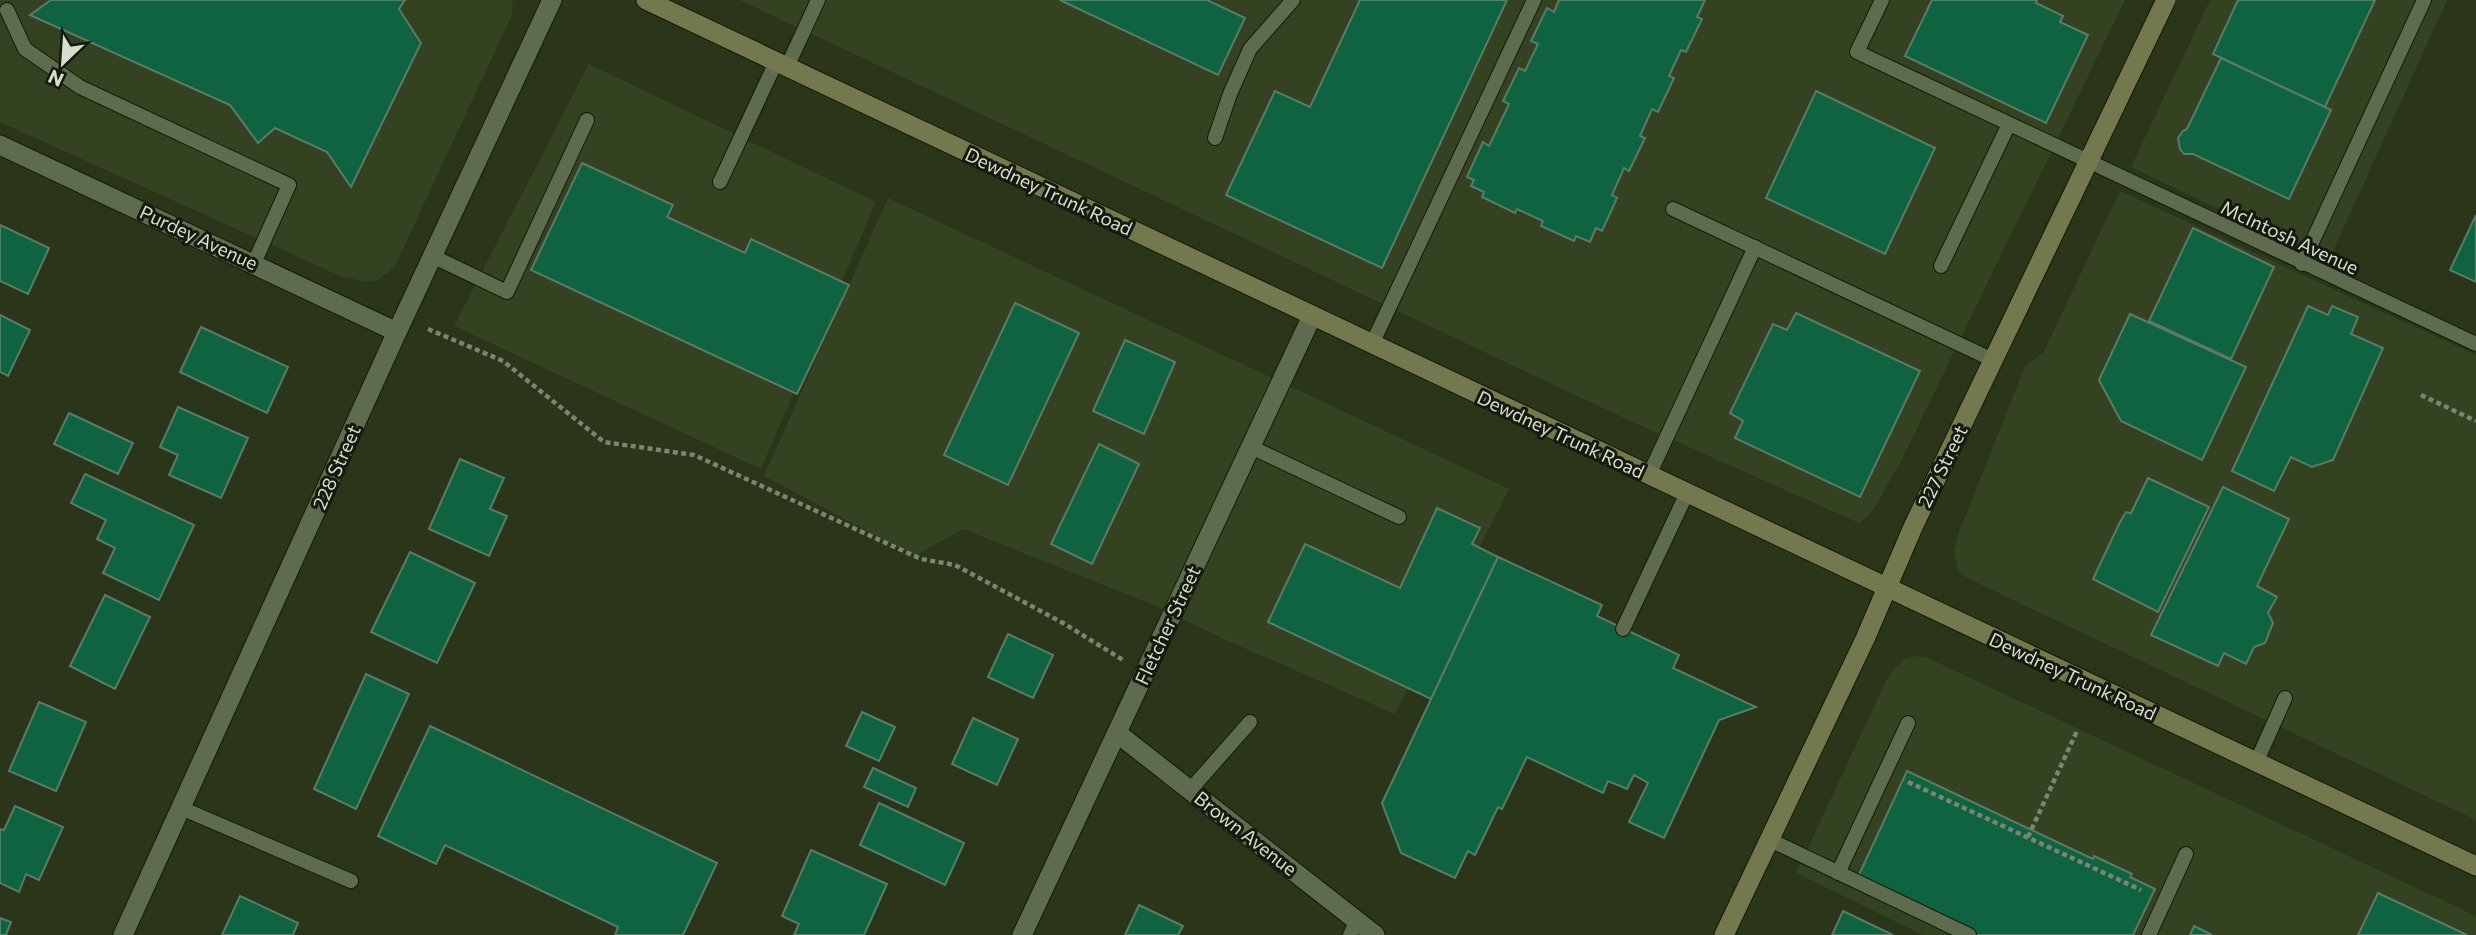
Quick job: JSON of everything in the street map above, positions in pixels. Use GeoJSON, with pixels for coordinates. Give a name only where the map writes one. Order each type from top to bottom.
{"type":"FeatureCollection","features":[{"type":"Feature","properties":{"kind":"main road","name":"Dewdney Trunk Road"},"geometry":{"type":"LineString","coordinates":[[646,0],[2476,866]]}},
{"type":"Feature","properties":{"kind":"main road","name":"227 Street"},"geometry":{"type":"LineString","coordinates":[[1724,935],[1862,645],[1908,538],[2089,162],[2162,1]]}},
{"type":"Feature","properties":{"kind":"street","name":"228 Street"},"geometry":{"type":"LineString","coordinates":[[122,935],[400,325],[552,0]]}},
{"type":"Feature","properties":{"kind":"street","name":"Purdey Avenue"},"geometry":{"type":"LineString","coordinates":[[0,145],[254,263],[400,325]]}},
{"type":"Feature","properties":{"kind":"street","name":"Fletcher Street"},"geometry":{"type":"LineString","coordinates":[[1022,935],[1312,316]]}},
{"type":"Feature","properties":{"kind":"street","name":"Brown Avenue"},"geometry":{"type":"LineString","coordinates":[[1117,733],[1191,789],[1353,928],[1375,935]]}},
{"type":"Feature","properties":{"kind":"lane"},"geometry":{"type":"LineString","coordinates":[[720,181],[818,0]]}},
{"type":"Feature","properties":{"kind":"lane"},"geometry":{"type":"LineString","coordinates":[[1215,138],[1230,94],[1250,49],[1293,0]]}},
{"type":"Feature","properties":{"kind":"lane"},"geometry":{"type":"LineString","coordinates":[[1372,344],[1534,0]]}},
{"type":"Feature","properties":{"kind":"lane","name":"McIntosh Avenue"},"geometry":{"type":"LineString","coordinates":[[1882,0],[1857,52],[2476,344]]}},
{"type":"Feature","properties":{"kind":"lane"},"geometry":{"type":"LineString","coordinates":[[2302,264],[2424,0]]}},
{"type":"Feature","properties":{"kind":"lane"},"geometry":{"type":"LineString","coordinates":[[7,10],[25,49],[80,87],[289,185],[254,263]]}},
{"type":"Feature","properties":{"kind":"lane"},"geometry":{"type":"LineString","coordinates":[[432,256],[507,292],[587,120]]}},
{"type":"Feature","properties":{"kind":"lane"},"geometry":{"type":"LineString","coordinates":[[1941,266],[2009,124]]}},
{"type":"Feature","properties":{"kind":"lane"},"geometry":{"type":"LineString","coordinates":[[1673,209],[1993,360]]}},
{"type":"Feature","properties":{"kind":"lane"},"geometry":{"type":"LineString","coordinates":[[1649,475],[1755,247]]}},
{"type":"Feature","properties":{"kind":"lane"},"geometry":{"type":"LineString","coordinates":[[1251,447],[1399,517]]}},
{"type":"Feature","properties":{"kind":"lane"},"geometry":{"type":"LineString","coordinates":[[1623,629],[1687,493]]}},
{"type":"Feature","properties":{"kind":"lane"},"geometry":{"type":"LineString","coordinates":[[2256,763],[2285,698]]}},
{"type":"Feature","properties":{"kind":"lane"},"geometry":{"type":"LineString","coordinates":[[1191,789],[1250,722]]}},
{"type":"Feature","properties":{"kind":"lane"},"geometry":{"type":"LineString","coordinates":[[1838,873],[1908,723]]}},
{"type":"Feature","properties":{"kind":"lane"},"geometry":{"type":"LineString","coordinates":[[181,808],[352,881]]}},
{"type":"Feature","properties":{"kind":"lane"},"geometry":{"type":"LineString","coordinates":[[1770,840],[1969,935]]}},
{"type":"Feature","properties":{"kind":"lane"},"geometry":{"type":"LineString","coordinates":[[2149,935],[2186,854]]}},
{"type":"Feature","properties":{"kind":"path"},"geometry":{"type":"LineString","coordinates":[[400,325],[503,362],[604,442],[694,455],[921,559],[955,565],[1063,623],[1118,658],[1146,670]]}},
{"type":"Feature","properties":{"kind":"path"},"geometry":{"type":"LineString","coordinates":[[2421,395],[2476,421]]}},
{"type":"Feature","properties":{"kind":"path"},"geometry":{"type":"LineString","coordinates":[[2028,837],[2077,731]]}},
{"type":"Feature","properties":{"kind":"path"},"geometry":{"type":"LineString","coordinates":[[1885,772],[2141,890]]}},
{"type":"Feature","properties":{"kind":"shaded area"},"geometry":{"type":"Polygon","coordinates":[[[0,0],[512,0],[513,7],[511,17],[395,266],[378,280],[366,282],[340,276],[0,122],[0,0]]]}},
{"type":"Feature","properties":{"kind":"shaded area"},"geometry":{"type":"Polygon","coordinates":[[[740,0],[2125,0],[1902,459],[1875,507],[1859,523],[1624,418],[740,0]]]}},
{"type":"Feature","properties":{"kind":"shaded area"},"geometry":{"type":"Polygon","coordinates":[[[2210,0],[2447,0],[2328,262],[2131,167],[2210,0]]]}},
{"type":"Feature","properties":{"kind":"shaded area"},"geometry":{"type":"Polygon","coordinates":[[[589,64],[876,202],[761,469],[454,326],[589,64]]]}},
{"type":"Feature","properties":{"kind":"shaded area"},"geometry":{"type":"Polygon","coordinates":[[[2120,191],[2476,355],[2476,820],[1967,578],[1958,570],[1954,552],[1959,532],[2025,366],[2043,353],[2120,191]]]}},
{"type":"Feature","properties":{"kind":"shaded area"},"geometry":{"type":"Polygon","coordinates":[[[888,198],[1509,489],[1395,714],[1228,641],[1156,606],[963,529],[915,556],[764,476],[888,198]]]}},
{"type":"Feature","properties":{"kind":"shaded area"},"geometry":{"type":"Polygon","coordinates":[[[1906,658],[1928,658],[2476,916],[2476,935],[1923,935],[1796,873],[1886,681],[1906,658]]]}},
{"type":"Feature","properties":{"kind":"building"},"geometry":{"type":"Polygon","coordinates":[[[51,0],[405,0],[399,9],[421,43],[351,187],[327,152],[275,128],[258,143],[230,105],[30,15],[51,0]]]}},
{"type":"Feature","properties":{"kind":"building"},"geometry":{"type":"Polygon","coordinates":[[[1060,0],[1207,0],[1245,18],[1218,75],[1060,0]]]}},
{"type":"Feature","properties":{"kind":"building"},"geometry":{"type":"Polygon","coordinates":[[[1360,0],[1507,0],[1382,268],[1226,195],[1275,91],[1310,107],[1360,0]]]}},
{"type":"Feature","properties":{"kind":"building"},"geometry":{"type":"Polygon","coordinates":[[[1559,0],[1705,0],[1697,17],[1702,19],[1686,52],[1681,50],[1669,76],[1674,78],[1658,112],[1652,109],[1640,136],[1645,138],[1629,171],[1624,168],[1612,195],[1617,198],[1602,231],[1596,228],[1590,242],[1576,236],[1574,241],[1541,226],[1543,221],[1517,209],[1515,213],[1482,197],[1484,192],[1471,186],[1474,180],[1467,177],[1483,142],[1489,146],[1509,104],[1503,101],[1519,68],[1525,71],[1538,44],[1531,41],[1547,8],[1554,12],[1559,0]]]}},
{"type":"Feature","properties":{"kind":"building"},"geometry":{"type":"Polygon","coordinates":[[[1932,0],[2037,0],[2036,3],[2063,16],[2060,22],[2088,35],[2046,123],[1905,56],[1932,0]]]}},
{"type":"Feature","properties":{"kind":"building"},"geometry":{"type":"Polygon","coordinates":[[[2238,0],[2375,0],[2325,107],[2213,54],[2238,0]]]}},
{"type":"Feature","properties":{"kind":"building"},"geometry":{"type":"Polygon","coordinates":[[[2221,58],[2331,110],[2289,199],[2193,154],[2184,154],[2180,149],[2178,138],[2187,129],[2221,58]]]}},
{"type":"Feature","properties":{"kind":"building"},"geometry":{"type":"Polygon","coordinates":[[[1816,91],[1935,148],[1885,254],[1766,198],[1816,91]]]}},
{"type":"Feature","properties":{"kind":"building"},"geometry":{"type":"Polygon","coordinates":[[[582,163],[673,205],[667,217],[745,253],[751,239],[849,285],[797,394],[531,270],[582,163]]]}},
{"type":"Feature","properties":{"kind":"building"},"geometry":{"type":"Polygon","coordinates":[[[2476,215],[2476,282],[2450,270],[2476,215]]]}},
{"type":"Feature","properties":{"kind":"building"},"geometry":{"type":"Polygon","coordinates":[[[0,225],[49,248],[28,294],[0,281],[0,225]]]}},
{"type":"Feature","properties":{"kind":"building"},"geometry":{"type":"Polygon","coordinates":[[[2193,228],[2274,267],[2231,359],[2149,321],[2193,228]]]}},
{"type":"Feature","properties":{"kind":"building"},"geometry":{"type":"Polygon","coordinates":[[[1015,303],[1079,333],[1008,485],[944,455],[1015,303]]]}},
{"type":"Feature","properties":{"kind":"building"},"geometry":{"type":"Polygon","coordinates":[[[2308,306],[2328,315],[2332,306],[2358,317],[2351,334],[2383,348],[2333,460],[2312,467],[2291,457],[2274,491],[2232,471],[2308,306]]]}},
{"type":"Feature","properties":{"kind":"building"},"geometry":{"type":"Polygon","coordinates":[[[1796,313],[1920,371],[1860,497],[1735,438],[1743,421],[1730,413],[1773,324],[1787,330],[1796,313]]]}},
{"type":"Feature","properties":{"kind":"building"},"geometry":{"type":"Polygon","coordinates":[[[2130,314],[2246,367],[2202,460],[2121,421],[2099,380],[2130,314]]]}},
{"type":"Feature","properties":{"kind":"building"},"geometry":{"type":"Polygon","coordinates":[[[0,315],[30,330],[8,376],[0,372],[0,315]]]}},
{"type":"Feature","properties":{"kind":"building"},"geometry":{"type":"Polygon","coordinates":[[[201,327],[288,367],[267,413],[180,372],[201,327]]]}},
{"type":"Feature","properties":{"kind":"building"},"geometry":{"type":"Polygon","coordinates":[[[1125,340],[1175,362],[1144,434],[1093,411],[1125,340]]]}},
{"type":"Feature","properties":{"kind":"building"},"geometry":{"type":"Polygon","coordinates":[[[178,407],[248,438],[221,498],[169,475],[178,455],[160,447],[178,407]]]}},
{"type":"Feature","properties":{"kind":"building"},"geometry":{"type":"Polygon","coordinates":[[[69,413],[133,443],[118,474],[54,444],[69,413]]]}},
{"type":"Feature","properties":{"kind":"building"},"geometry":{"type":"Polygon","coordinates":[[[1099,444],[1139,464],[1092,564],[1051,544],[1099,444]]]}},
{"type":"Feature","properties":{"kind":"building"},"geometry":{"type":"Polygon","coordinates":[[[460,459],[504,478],[490,509],[507,516],[489,556],[429,529],[460,459]]]}},
{"type":"Feature","properties":{"kind":"building"},"geometry":{"type":"Polygon","coordinates":[[[85,474],[194,525],[159,600],[103,573],[115,548],[97,539],[106,520],[71,503],[85,474]]]}},
{"type":"Feature","properties":{"kind":"building"},"geometry":{"type":"Polygon","coordinates":[[[2148,478],[2209,507],[2158,612],[2093,579],[2120,522],[2126,512],[2131,513],[2148,478]]]}},
{"type":"Feature","properties":{"kind":"building"},"geometry":{"type":"Polygon","coordinates":[[[2223,487],[2289,519],[2257,586],[2277,597],[2268,613],[2273,623],[2265,643],[2254,647],[2246,664],[2224,653],[2218,666],[2151,635],[2223,487]]]}},
{"type":"Feature","properties":{"kind":"building"},"geometry":{"type":"Polygon","coordinates":[[[1437,508],[1480,528],[1472,544],[1498,557],[1431,699],[1268,622],[1305,544],[1400,588],[1437,508]]]}},
{"type":"Feature","properties":{"kind":"building"},"geometry":{"type":"Polygon","coordinates":[[[410,552],[475,583],[437,663],[371,632],[410,552]]]}},
{"type":"Feature","properties":{"kind":"building"},"geometry":{"type":"Polygon","coordinates":[[[1498,557],[1602,605],[1597,616],[1679,655],[1673,668],[1756,707],[1719,720],[1664,838],[1629,822],[1648,783],[1634,775],[1627,789],[1608,781],[1603,793],[1527,757],[1502,809],[1498,807],[1475,855],[1468,851],[1455,878],[1401,853],[1382,803],[1498,557]]]}},
{"type":"Feature","properties":{"kind":"building"},"geometry":{"type":"Polygon","coordinates":[[[105,595],[150,617],[115,689],[70,666],[105,595]]]}},
{"type":"Feature","properties":{"kind":"building"},"geometry":{"type":"Polygon","coordinates":[[[1008,634],[1053,655],[1033,698],[988,677],[1008,634]]]}},
{"type":"Feature","properties":{"kind":"building"},"geometry":{"type":"Polygon","coordinates":[[[366,674],[409,694],[356,809],[314,789],[366,674]]]}},
{"type":"Feature","properties":{"kind":"building"},"geometry":{"type":"Polygon","coordinates":[[[39,702],[86,722],[56,791],[9,771],[39,702]]]}},
{"type":"Feature","properties":{"kind":"building"},"geometry":{"type":"Polygon","coordinates":[[[862,712],[895,727],[879,761],[846,746],[862,712]]]}},
{"type":"Feature","properties":{"kind":"building"},"geometry":{"type":"Polygon","coordinates":[[[973,718],[1018,739],[997,785],[952,764],[973,718]]]}},
{"type":"Feature","properties":{"kind":"building"},"geometry":{"type":"Polygon","coordinates":[[[430,726],[717,863],[683,935],[615,935],[618,927],[445,845],[436,864],[378,836],[430,726]]]}},
{"type":"Feature","properties":{"kind":"building"},"geometry":{"type":"Polygon","coordinates":[[[873,768],[916,788],[908,807],[864,787],[873,768]]]}},
{"type":"Feature","properties":{"kind":"building"},"geometry":{"type":"Polygon","coordinates":[[[1907,771],[2093,859],[2094,856],[2132,874],[2130,877],[2155,889],[2133,935],[1976,935],[1857,879],[1907,771]]]}},
{"type":"Feature","properties":{"kind":"building"},"geometry":{"type":"Polygon","coordinates":[[[879,803],[964,843],[945,885],[860,845],[879,803]]]}},
{"type":"Feature","properties":{"kind":"building"},"geometry":{"type":"Polygon","coordinates":[[[15,806],[63,827],[39,880],[26,874],[19,892],[0,883],[0,829],[4,830],[15,806]]]}},
{"type":"Feature","properties":{"kind":"building"},"geometry":{"type":"Polygon","coordinates":[[[811,850],[887,884],[864,935],[794,935],[799,924],[782,916],[811,850]]]}},
{"type":"Feature","properties":{"kind":"building"},"geometry":{"type":"Polygon","coordinates":[[[2378,893],[2467,935],[2358,935],[2378,893]]]}},
{"type":"Feature","properties":{"kind":"building"},"geometry":{"type":"Polygon","coordinates":[[[240,896],[298,923],[293,935],[222,935],[240,896]]]}},
{"type":"Feature","properties":{"kind":"building"},"geometry":{"type":"Polygon","coordinates":[[[1139,905],[1183,926],[1178,935],[1125,935],[1139,905]]]}},
{"type":"Feature","properties":{"kind":"building"},"geometry":{"type":"Polygon","coordinates":[[[1843,911],[1893,935],[1832,935],[1843,911]]]}},
{"type":"Feature","properties":{"kind":"building"},"geometry":{"type":"Polygon","coordinates":[[[0,918],[11,922],[6,935],[0,935],[0,918]]]}},
{"type":"Feature","properties":{"kind":"building"},"geometry":{"type":"Polygon","coordinates":[[[2194,926],[2212,935],[2190,935],[2194,926]]]}}]}
